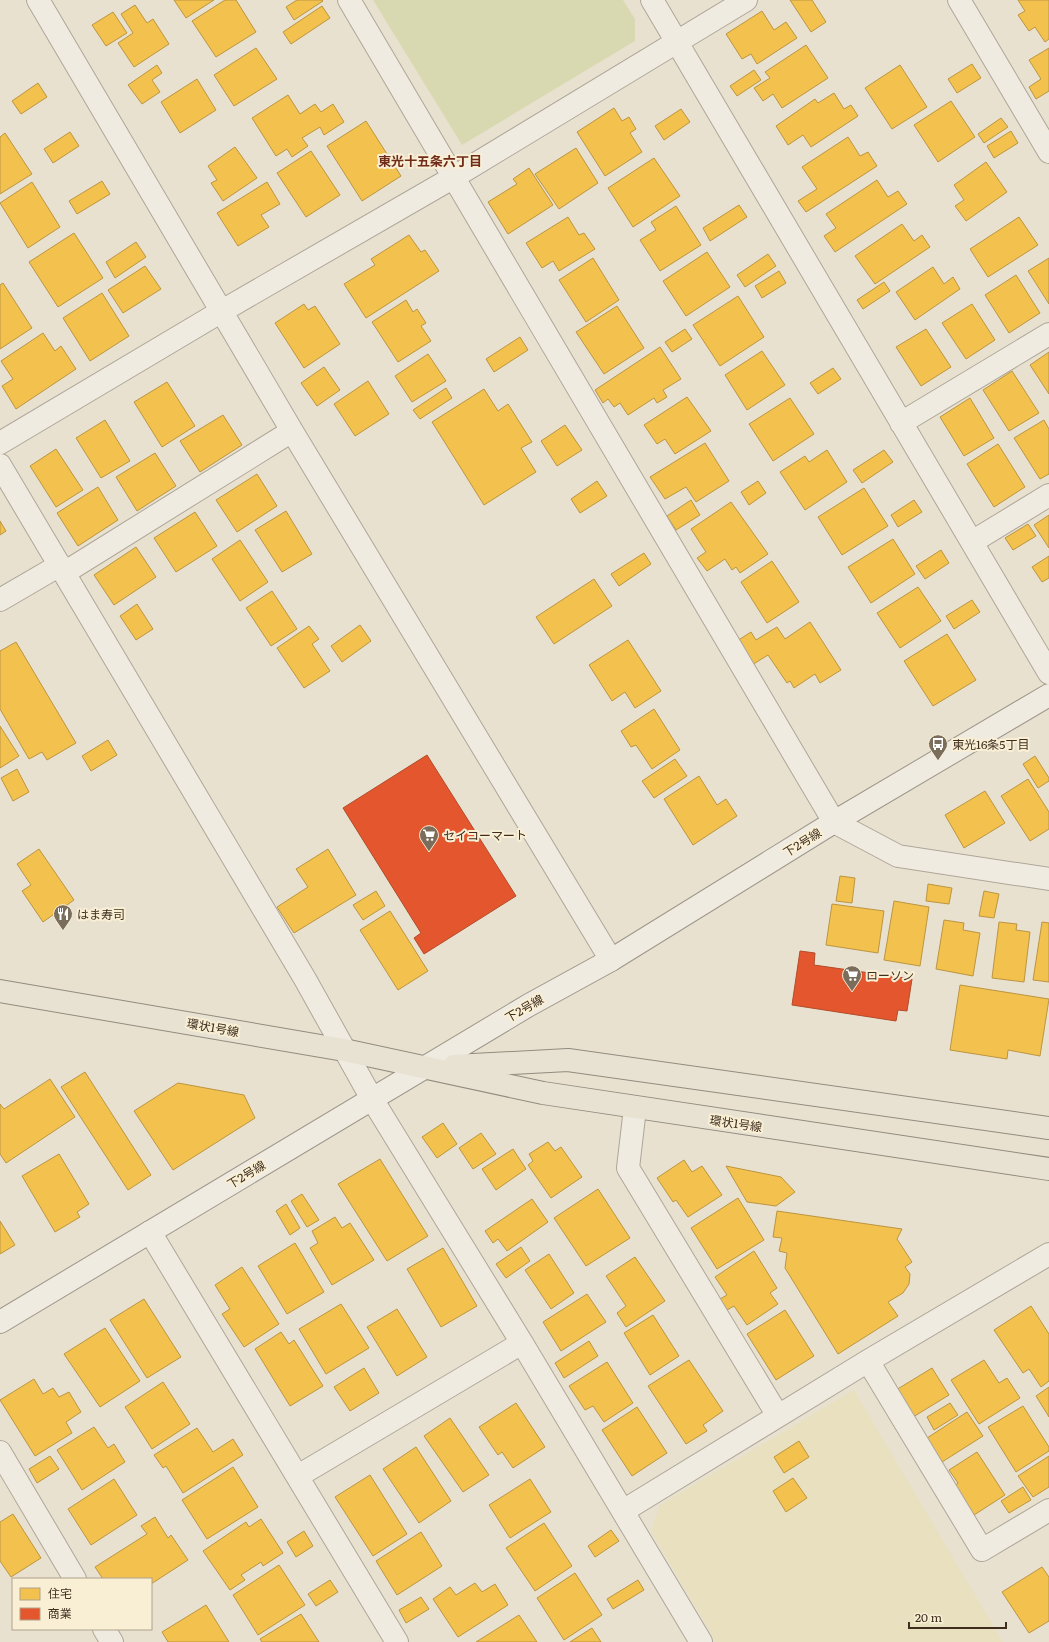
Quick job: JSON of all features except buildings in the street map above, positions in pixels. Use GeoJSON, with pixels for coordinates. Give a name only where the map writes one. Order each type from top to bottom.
{"type":"FeatureCollection","features":[{"type":"Feature","properties":{"kind":"main road","name":"環状1号線"},"geometry":{"type":"LineString","coordinates":[[0,991],[344,1050],[543,1093],[1049,1169]]}},
{"type":"Feature","properties":{"kind":"main road","name":"環状1号線"},"geometry":{"type":"LineString","coordinates":[[424,1068],[568,1060],[1049,1128]]}},
{"type":"Feature","properties":{"kind":"street"},"geometry":{"type":"LineString","coordinates":[[38,0],[292,432],[611,960]]}},
{"type":"Feature","properties":{"kind":"street"},"geometry":{"type":"LineString","coordinates":[[349,0],[834,822],[898,856],[1049,879]]}},
{"type":"Feature","properties":{"kind":"street"},"geometry":{"type":"LineString","coordinates":[[652,0],[1049,673]]}},
{"type":"Feature","properties":{"kind":"street"},"geometry":{"type":"LineString","coordinates":[[0,443],[222,311],[454,177],[746,0]]}},
{"type":"Feature","properties":{"kind":"street"},"geometry":{"type":"LineString","coordinates":[[959,0],[1049,152]]}},
{"type":"Feature","properties":{"kind":"street"},"geometry":{"type":"LineString","coordinates":[[901,422],[1049,334]]}},
{"type":"Feature","properties":{"kind":"street"},"geometry":{"type":"LineString","coordinates":[[0,600],[62,569],[292,432]]}},
{"type":"Feature","properties":{"kind":"street"},"geometry":{"type":"LineString","coordinates":[[0,465],[305,979],[372,1099],[522,1343],[701,1642]]}},
{"type":"Feature","properties":{"kind":"street"},"geometry":{"type":"LineString","coordinates":[[972,542],[1049,495]]}},
{"type":"Feature","properties":{"kind":"street","name":"下2号線"},"geometry":{"type":"LineString","coordinates":[[0,1322],[529,1004],[611,960],[834,822],[1049,695]]}},
{"type":"Feature","properties":{"kind":"street"},"geometry":{"type":"LineString","coordinates":[[635,1108],[628,1168],[778,1416]]}},
{"type":"Feature","properties":{"kind":"street"},"geometry":{"type":"LineString","coordinates":[[150,1232],[298,1476],[396,1642]]}},
{"type":"Feature","properties":{"kind":"street"},"geometry":{"type":"LineString","coordinates":[[623,1511],[868,1361],[1049,1254]]}},
{"type":"Feature","properties":{"kind":"street"},"geometry":{"type":"LineString","coordinates":[[298,1476],[522,1343]]}},
{"type":"Feature","properties":{"kind":"street"},"geometry":{"type":"LineString","coordinates":[[868,1361],[982,1550],[1049,1510]]}},
{"type":"Feature","properties":{"kind":"street"},"geometry":{"type":"LineString","coordinates":[[0,1452],[74,1578]]}},
{"type":"Feature","properties":{"kind":"street"},"geometry":{"type":"LineString","coordinates":[[105,1630],[112,1642]]}},
{"type":"Feature","properties":{"kind":"shaded area"},"geometry":{"type":"Polygon","coordinates":[[[854,1390],[1003,1642],[716,1642],[651,1531],[660,1505],[854,1390]]]}},
{"type":"Feature","properties":{"kind":"green space"},"geometry":{"type":"Polygon","coordinates":[[[373,0],[623,0],[635,19],[635,41],[462,145],[373,0]]]}},
{"type":"Feature","properties":{"kind":"place","name":"東光16条5丁目"},"geometry":{"type":"Point","coordinates":[938,761]}},
{"type":"Feature","properties":{"kind":"place","name":"セイコーマート"},"geometry":{"type":"Point","coordinates":[429,852]}},
{"type":"Feature","properties":{"kind":"place","name":"はま寿司"},"geometry":{"type":"Point","coordinates":[63,931]}},
{"type":"Feature","properties":{"kind":"place","name":"ローソン"},"geometry":{"type":"Point","coordinates":[852,992]}},
{"type":"Feature","properties":{"kind":"district","name":"東光十五条六丁目"},"geometry":{"type":"Point","coordinates":[430,160]}}]}
